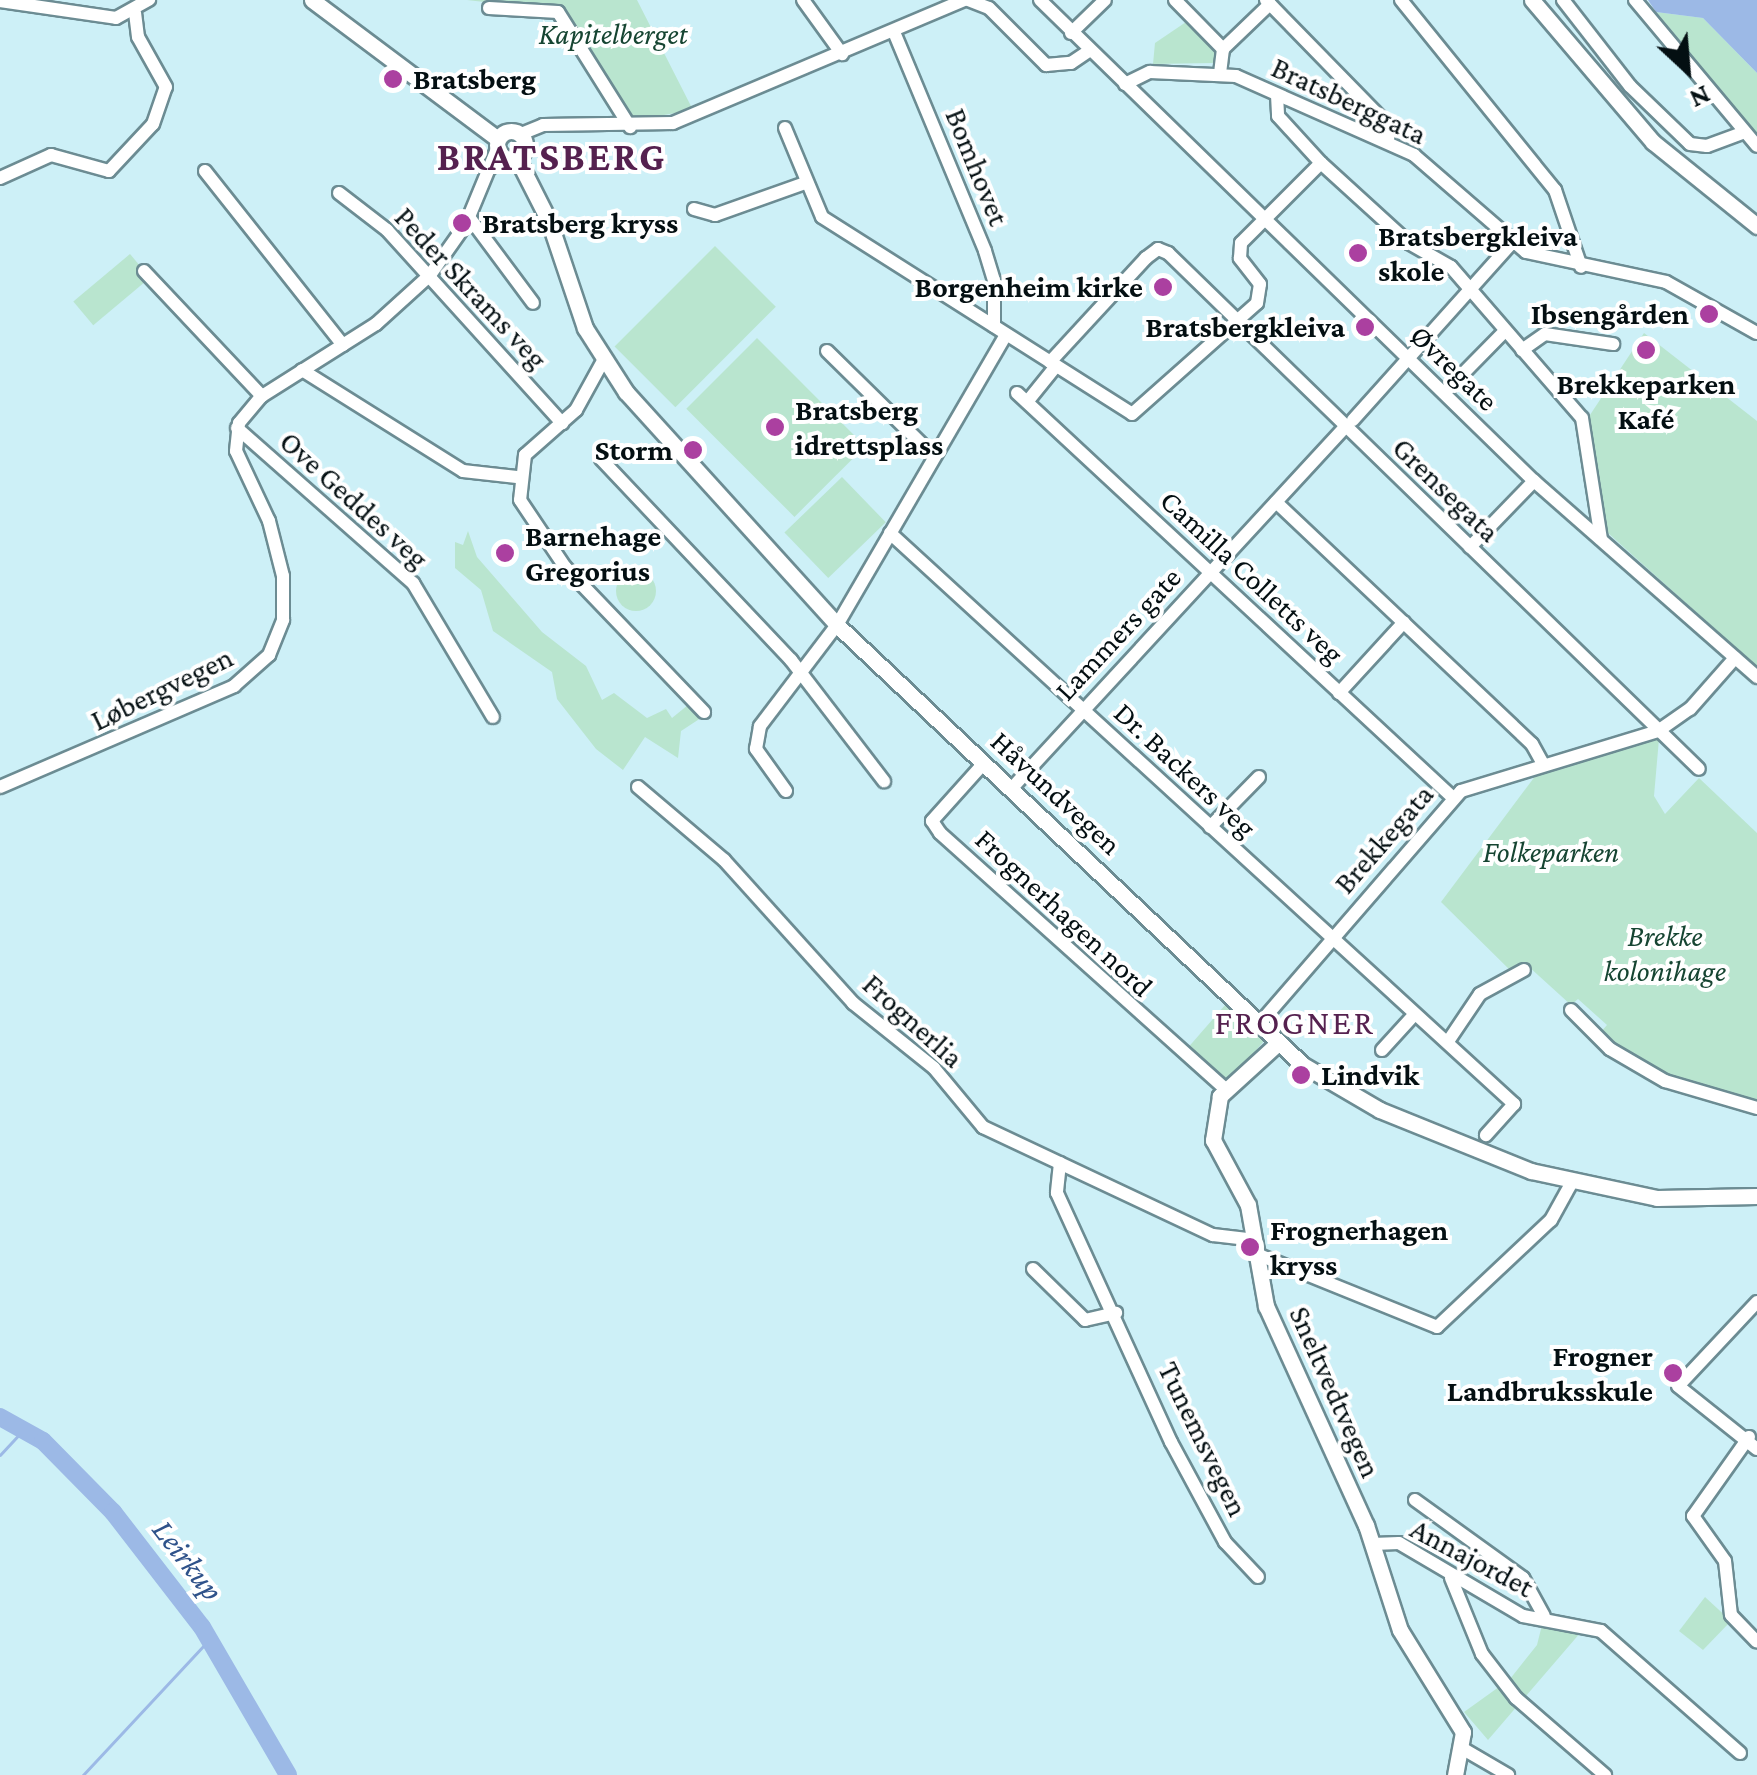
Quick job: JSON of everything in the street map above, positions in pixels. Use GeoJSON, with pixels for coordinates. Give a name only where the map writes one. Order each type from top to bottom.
{"type":"FeatureCollection","features":[{"type":"Feature","properties":{"kind":"main road"},"geometry":{"type":"LineString","coordinates":[[312,0],[505,151],[525,147],[520,134],[505,151]]}},
{"type":"Feature","properties":{"kind":"main road"},"geometry":{"type":"LineString","coordinates":[[1532,0],[1654,142],[1757,226]]}},
{"type":"Feature","properties":{"kind":"main road","name":"Håvundvegen"},"geometry":{"type":"LineString","coordinates":[[505,151],[602,361],[837,625],[1278,1043],[1325,1082],[1470,1151],[1572,1182],[1690,1201],[1757,1196]]}},
{"type":"Feature","properties":{"kind":"main road"},"geometry":{"type":"LineString","coordinates":[[1226,1090],[1278,1043]]}},
{"type":"Feature","properties":{"kind":"main road","name":"Sneltvedtvegen"},"geometry":{"type":"LineString","coordinates":[[1226,1090],[1211,1116],[1212,1140],[1258,1247],[1266,1306],[1373,1544],[1400,1630],[1457,1720],[1465,1750]]}},
{"type":"Feature","properties":{"kind":"main road"},"geometry":{"type":"LineString","coordinates":[[1454,1775],[1465,1750]]}},
{"type":"Feature","properties":{"kind":"street"},"geometry":{"type":"LineString","coordinates":[[0,178],[52,156],[105,172],[153,124],[166,87],[138,37],[136,13],[149,0]]}},
{"type":"Feature","properties":{"kind":"street"},"geometry":{"type":"LineString","coordinates":[[804,0],[842,54]]}},
{"type":"Feature","properties":{"kind":"street"},"geometry":{"type":"LineString","coordinates":[[520,134],[543,125],[630,126],[692,116],[966,0],[989,8],[1046,65],[1071,63],[1090,50]]}},
{"type":"Feature","properties":{"kind":"street","name":"Øvregate"},"geometry":{"type":"LineString","coordinates":[[1040,0],[1534,480],[1757,677]]}},
{"type":"Feature","properties":{"kind":"street"},"geometry":{"type":"LineString","coordinates":[[1072,32],[1105,0]]}},
{"type":"Feature","properties":{"kind":"street"},"geometry":{"type":"LineString","coordinates":[[1175,0],[1223,50]]}},
{"type":"Feature","properties":{"kind":"street"},"geometry":{"type":"LineString","coordinates":[[1402,0],[1555,190],[1581,267]]}},
{"type":"Feature","properties":{"kind":"street"},"geometry":{"type":"LineString","coordinates":[[1563,0],[1630,86],[1690,144],[1707,146],[1745,132]]}},
{"type":"Feature","properties":{"kind":"street"},"geometry":{"type":"LineString","coordinates":[[1635,0],[1757,146]]}},
{"type":"Feature","properties":{"kind":"street"},"geometry":{"type":"LineString","coordinates":[[0,2],[136,13]]}},
{"type":"Feature","properties":{"kind":"street"},"geometry":{"type":"LineString","coordinates":[[1220,72],[1223,50],[1268,2],[1389,126],[1388,142]]}},
{"type":"Feature","properties":{"kind":"street"},"geometry":{"type":"LineString","coordinates":[[489,8],[558,12],[630,126]]}},
{"type":"Feature","properties":{"kind":"street","name":"Bomhovet"},"geometry":{"type":"LineString","coordinates":[[894,32],[990,266],[1000,330]]}},
{"type":"Feature","properties":{"kind":"street","name":"Bratsberggata"},"geometry":{"type":"LineString","coordinates":[[1125,84],[1150,72],[1220,72],[1388,142],[1421,160],[1512,243],[1581,267],[1666,282],[1757,333]]}},
{"type":"Feature","properties":{"kind":"street"},"geometry":{"type":"LineString","coordinates":[[1278,95],[1278,116],[1322,163],[1472,292],[1586,428],[1601,539]]}},
{"type":"Feature","properties":{"kind":"street"},"geometry":{"type":"LineString","coordinates":[[785,128],[822,217],[1132,414],[1261,294],[1239,250],[1264,219],[1322,163]]}},
{"type":"Feature","properties":{"kind":"street"},"geometry":{"type":"LineString","coordinates":[[237,428],[262,396],[343,345],[430,275],[470,217],[490,168],[505,151]]}},
{"type":"Feature","properties":{"kind":"street"},"geometry":{"type":"LineString","coordinates":[[205,171],[343,345]]}},
{"type":"Feature","properties":{"kind":"street"},"geometry":{"type":"LineString","coordinates":[[694,209],[716,215],[806,183]]}},
{"type":"Feature","properties":{"kind":"street","name":"Peder Skrams veg"},"geometry":{"type":"LineString","coordinates":[[340,193],[430,275],[562,423]]}},
{"type":"Feature","properties":{"kind":"street"},"geometry":{"type":"LineString","coordinates":[[470,217],[533,303]]}},
{"type":"Feature","properties":{"kind":"street","name":"Lammers gate"},"geometry":{"type":"LineString","coordinates":[[1012,788],[1408,359],[1423,333],[1472,292],[1512,243]]}},
{"type":"Feature","properties":{"kind":"street","name":"Grensegata"},"geometry":{"type":"LineString","coordinates":[[1054,364],[1158,249],[1238,318],[1699,770]]}},
{"type":"Feature","properties":{"kind":"street"},"geometry":{"type":"LineString","coordinates":[[144,271],[262,396]]}},
{"type":"Feature","properties":{"kind":"street"},"geometry":{"type":"LineString","coordinates":[[786,792],[760,757],[756,736],[837,625],[934,456],[1000,330]]}},
{"type":"Feature","properties":{"kind":"street"},"geometry":{"type":"LineString","coordinates":[[1444,393],[1504,332]]}},
{"type":"Feature","properties":{"kind":"street"},"geometry":{"type":"LineString","coordinates":[[1522,350],[1545,334],[1614,344]]}},
{"type":"Feature","properties":{"kind":"street"},"geometry":{"type":"LineString","coordinates":[[827,351],[934,456]]}},
{"type":"Feature","properties":{"kind":"street"},"geometry":{"type":"LineString","coordinates":[[602,361],[562,423],[534,444],[517,477],[520,500],[545,544],[704,712]]}},
{"type":"Feature","properties":{"kind":"street","name":"Camilla Colletts veg"},"geometry":{"type":"LineString","coordinates":[[1054,364],[1022,398],[1452,798]]}},
{"type":"Feature","properties":{"kind":"street"},"geometry":{"type":"LineString","coordinates":[[302,370],[463,471],[517,477]]}},
{"type":"Feature","properties":{"kind":"street","name":"Ove Geddes veg"},"geometry":{"type":"LineString","coordinates":[[237,428],[412,583],[494,716]]}},
{"type":"Feature","properties":{"kind":"street","name":"Løbergvegen"},"geometry":{"type":"LineString","coordinates":[[0,787],[234,686],[269,655],[283,620],[283,576],[269,522],[236,451],[237,428]]}},
{"type":"Feature","properties":{"kind":"street"},"geometry":{"type":"LineString","coordinates":[[600,459],[802,674],[884,780]]}},
{"type":"Feature","properties":{"kind":"street"},"geometry":{"type":"LineString","coordinates":[[1470,547],[1534,480]]}},
{"type":"Feature","properties":{"kind":"street"},"geometry":{"type":"LineString","coordinates":[[1276,502],[1532,744],[1543,764]]}},
{"type":"Feature","properties":{"kind":"street","name":"Dr. Backers veg"},"geometry":{"type":"LineString","coordinates":[[890,533],[1514,1104],[1486,1135]]}},
{"type":"Feature","properties":{"kind":"street"},"geometry":{"type":"LineString","coordinates":[[1339,694],[1404,622]]}},
{"type":"Feature","properties":{"kind":"street","name":"Brekkegata"},"geometry":{"type":"LineString","coordinates":[[1260,1023],[1452,798],[1543,764],[1658,731],[1690,710],[1734,658]]}},
{"type":"Feature","properties":{"kind":"street","name":"Frognerhagen nord"},"geometry":{"type":"LineString","coordinates":[[984,762],[932,821],[940,833],[1226,1090]]}},
{"type":"Feature","properties":{"kind":"street"},"geometry":{"type":"LineString","coordinates":[[1210,827],[1259,777]]}},
{"type":"Feature","properties":{"kind":"street","name":"Frognerlia"},"geometry":{"type":"LineString","coordinates":[[638,787],[724,860],[853,1003],[934,1068],[983,1127],[1213,1236],[1258,1247],[1437,1327],[1551,1220],[1572,1182]]}},
{"type":"Feature","properties":{"kind":"street"},"geometry":{"type":"LineString","coordinates":[[1448,1040],[1480,994],[1524,970]]}},
{"type":"Feature","properties":{"kind":"street"},"geometry":{"type":"LineString","coordinates":[[1571,1010],[1610,1049],[1665,1081],[1757,1108]]}},
{"type":"Feature","properties":{"kind":"street"},"geometry":{"type":"LineString","coordinates":[[1382,1050],[1414,1016]]}},
{"type":"Feature","properties":{"kind":"street","name":"Tunemsvegen"},"geometry":{"type":"LineString","coordinates":[[1060,1163],[1057,1193],[1116,1313],[1179,1457],[1225,1542],[1258,1576]]}},
{"type":"Feature","properties":{"kind":"street"},"geometry":{"type":"LineString","coordinates":[[1034,1269],[1085,1320],[1116,1313]]}},
{"type":"Feature","properties":{"kind":"street"},"geometry":{"type":"LineString","coordinates":[[1757,1302],[1678,1386],[1711,1417],[1753,1443],[1693,1516],[1725,1561],[1731,1615],[1757,1642]]}},
{"type":"Feature","properties":{"kind":"street"},"geometry":{"type":"LineString","coordinates":[[1414,1500],[1523,1578],[1544,1616]]}},
{"type":"Feature","properties":{"kind":"street","name":"Annajordet"},"geometry":{"type":"LineString","coordinates":[[1373,1544],[1398,1544],[1523,1616],[1544,1616],[1601,1632],[1740,1753]]}},
{"type":"Feature","properties":{"kind":"street"},"geometry":{"type":"LineString","coordinates":[[1452,1578],[1482,1654],[1516,1698],[1605,1775]]}},
{"type":"Feature","properties":{"kind":"street"},"geometry":{"type":"LineString","coordinates":[[1465,1750],[1508,1775]]}},
{"type":"Feature","properties":{"kind":"green space","name":"Kapitelberget"},"geometry":{"type":"Polygon","coordinates":[[[467,0],[637,0],[693,110],[629,121],[551,10],[467,0]]]}},
{"type":"Feature","properties":{"kind":"green space"},"geometry":{"type":"Polygon","coordinates":[[[1656,12],[1703,18],[1757,73],[1757,139],[1656,12]]]}},
{"type":"Feature","properties":{"kind":"green space"},"geometry":{"type":"Polygon","coordinates":[[[1189,20],[1215,47],[1214,63],[1153,64],[1155,43],[1189,20]]]}},
{"type":"Feature","properties":{"kind":"green space"},"geometry":{"type":"Polygon","coordinates":[[[715,246],[776,307],[675,407],[615,346],[715,246]]]}},
{"type":"Feature","properties":{"kind":"green space"},"geometry":{"type":"Polygon","coordinates":[[[130,254],[150,278],[93,325],[73,302],[130,254]]]}},
{"type":"Feature","properties":{"kind":"green space"},"geometry":{"type":"Polygon","coordinates":[[[1644,333],[1757,421],[1757,667],[1608,533],[1588,418],[1644,333]]]}},
{"type":"Feature","properties":{"kind":"green space","name":"Bratsberg idrettsplass"},"geometry":{"type":"Polygon","coordinates":[[[757,338],[865,446],[794,517],[686,409],[757,338]]]}},
{"type":"Feature","properties":{"kind":"green space"},"geometry":{"type":"Polygon","coordinates":[[[842,477],[886,522],[828,578],[784,533],[842,477]]]}},
{"type":"Feature","properties":{"kind":"green space"},"geometry":{"type":"Polygon","coordinates":[[[468,531],[477,557],[542,632],[586,666],[602,700],[614,693],[647,718],[666,709],[672,718],[688,705],[704,716],[681,731],[678,758],[645,737],[623,770],[596,749],[557,699],[552,672],[493,631],[481,590],[455,568],[455,542],[463,545],[468,531]]]}},
{"type":"Feature","properties":{"kind":"green space"},"geometry":{"type":"Polygon","coordinates":[[[636,571],[650,577],[656,591],[650,605],[636,611],[622,605],[616,591],[622,577],[636,571]]]}},
{"type":"Feature","properties":{"kind":"green space","name":"Brekke kolonihage"},"geometry":{"type":"Polygon","coordinates":[[[1659,739],[1654,796],[1665,814],[1699,778],[1757,833],[1757,1103],[1669,1078],[1624,1054],[1600,1033],[1607,1025],[1578,999],[1571,1005],[1528,966],[1517,977],[1441,902],[1536,775],[1659,739]]]}},
{"type":"Feature","properties":{"kind":"green space"},"geometry":{"type":"Polygon","coordinates":[[[1226,1004],[1266,1039],[1228,1083],[1188,1048],[1226,1004]]]}},
{"type":"Feature","properties":{"kind":"green space"},"geometry":{"type":"Polygon","coordinates":[[[1705,1597],[1731,1621],[1703,1650],[1679,1631],[1705,1597]]]}},
{"type":"Feature","properties":{"kind":"green space"},"geometry":{"type":"Polygon","coordinates":[[[1543,1621],[1581,1632],[1488,1740],[1464,1712],[1510,1679],[1537,1645],[1543,1621]]]}},
{"type":"Feature","properties":{"kind":"water"},"geometry":{"type":"Polygon","coordinates":[[[1648,0],[1757,0],[1757,73],[1703,18],[1656,12],[1648,0]]]}},
{"type":"Feature","properties":{"kind":"waterway","name":"Leirkup"},"geometry":{"type":"LineString","coordinates":[[0,1417],[43,1441],[113,1512],[202,1627],[288,1775]]}},
{"type":"Feature","properties":{"kind":"waterway"},"geometry":{"type":"LineString","coordinates":[[0,1455],[25,1428]]}},
{"type":"Feature","properties":{"kind":"waterway"},"geometry":{"type":"LineString","coordinates":[[83,1775],[210,1639]]}},
{"type":"Feature","properties":{"kind":"place","name":"Bratsberg"},"geometry":{"type":"Point","coordinates":[393,79]}},
{"type":"Feature","properties":{"kind":"place","name":"Bratsberg kryss"},"geometry":{"type":"Point","coordinates":[462,223]}},
{"type":"Feature","properties":{"kind":"place","name":"Bratsbergkleiva skole"},"geometry":{"type":"Point","coordinates":[1358,253]}},
{"type":"Feature","properties":{"kind":"place","name":"Borgenheim kirke"},"geometry":{"type":"Point","coordinates":[1163,287]}},
{"type":"Feature","properties":{"kind":"place","name":"Ibsengården"},"geometry":{"type":"Point","coordinates":[1709,314]}},
{"type":"Feature","properties":{"kind":"place","name":"Bratsbergkleiva"},"geometry":{"type":"Point","coordinates":[1365,327]}},
{"type":"Feature","properties":{"kind":"place","name":"Brekkeparken Kafé"},"geometry":{"type":"Point","coordinates":[1646,350]}},
{"type":"Feature","properties":{"kind":"place","name":"Bratsberg idrettsplass"},"geometry":{"type":"Point","coordinates":[775,427]}},
{"type":"Feature","properties":{"kind":"place","name":"Storm"},"geometry":{"type":"Point","coordinates":[693,450]}},
{"type":"Feature","properties":{"kind":"place","name":"Barnehage Gregorius"},"geometry":{"type":"Point","coordinates":[505,553]}},
{"type":"Feature","properties":{"kind":"place","name":"Lindvik"},"geometry":{"type":"Point","coordinates":[1301,1075]}},
{"type":"Feature","properties":{"kind":"place","name":"Frognerhagen kryss"},"geometry":{"type":"Point","coordinates":[1250,1247]}},
{"type":"Feature","properties":{"kind":"place","name":"Frogner Landbruksskule"},"geometry":{"type":"Point","coordinates":[1673,1373]}},
{"type":"Feature","properties":{"kind":"district","name":"BRATSBERG"},"geometry":{"type":"Point","coordinates":[552,157]}},
{"type":"Feature","properties":{"kind":"district","name":"FROGNER"},"geometry":{"type":"Point","coordinates":[1295,1023]}},
{"type":"Feature","properties":{"kind":"park label","name":"Folkeparken"},"geometry":{"type":"Point","coordinates":[1551,852]}}]}
